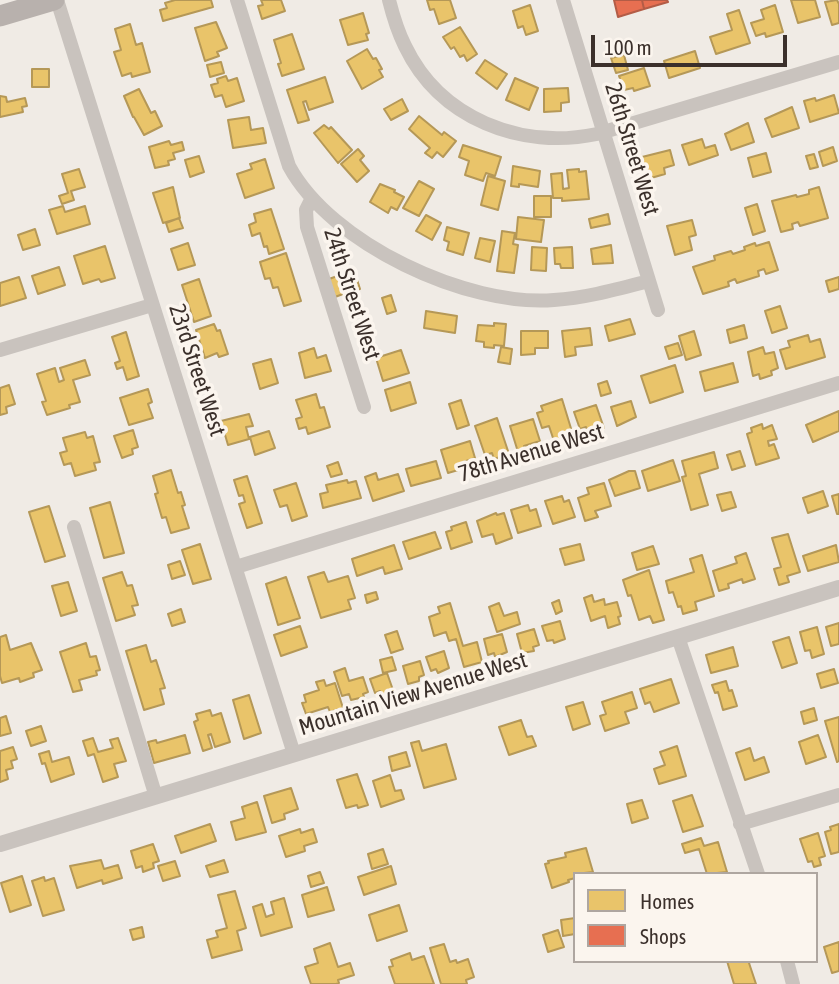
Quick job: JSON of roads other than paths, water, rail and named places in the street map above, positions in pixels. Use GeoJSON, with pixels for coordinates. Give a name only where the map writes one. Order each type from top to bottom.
{"type":"FeatureCollection","features":[{"type":"Feature","properties":{"kind":"main road"},"geometry":{"type":"LineString","coordinates":[[0,16],[56,0]]}},
{"type":"Feature","properties":{"kind":"street","name":"23rd Street West"},"geometry":{"type":"LineString","coordinates":[[56,0],[294,754]]}},
{"type":"Feature","properties":{"kind":"street"},"geometry":{"type":"LineString","coordinates":[[237,0],[284,153],[296,178],[312,198],[338,221],[385,254],[419,272],[466,289],[522,299],[553,301],[649,281]]}},
{"type":"Feature","properties":{"kind":"street"},"geometry":{"type":"LineString","coordinates":[[389,0],[400,36],[415,63],[442,96],[465,114],[491,127],[520,135],[573,137],[603,132],[839,62]]}},
{"type":"Feature","properties":{"kind":"street","name":"26th Street West"},"geometry":{"type":"LineString","coordinates":[[563,0],[658,310]]}},
{"type":"Feature","properties":{"kind":"street","name":"24th Street West"},"geometry":{"type":"LineString","coordinates":[[312,198],[306,210],[307,227],[364,407]]}},
{"type":"Feature","properties":{"kind":"street"},"geometry":{"type":"LineString","coordinates":[[0,350],[152,304]]}},
{"type":"Feature","properties":{"kind":"street","name":"78th Avenue West"},"geometry":{"type":"LineString","coordinates":[[236,567],[839,383]]}},
{"type":"Feature","properties":{"kind":"street"},"geometry":{"type":"LineString","coordinates":[[74,527],[156,797]]}},
{"type":"Feature","properties":{"kind":"street","name":"Mountain View Avenue West"},"geometry":{"type":"LineString","coordinates":[[0,844],[839,588]]}},
{"type":"Feature","properties":{"kind":"street"},"geometry":{"type":"LineString","coordinates":[[678,637],[757,872]]}},
{"type":"Feature","properties":{"kind":"street"},"geometry":{"type":"LineString","coordinates":[[740,824],[839,795]]}},
{"type":"Feature","properties":{"kind":"street"},"geometry":{"type":"LineString","coordinates":[[788,963],[793,984]]}}]}
